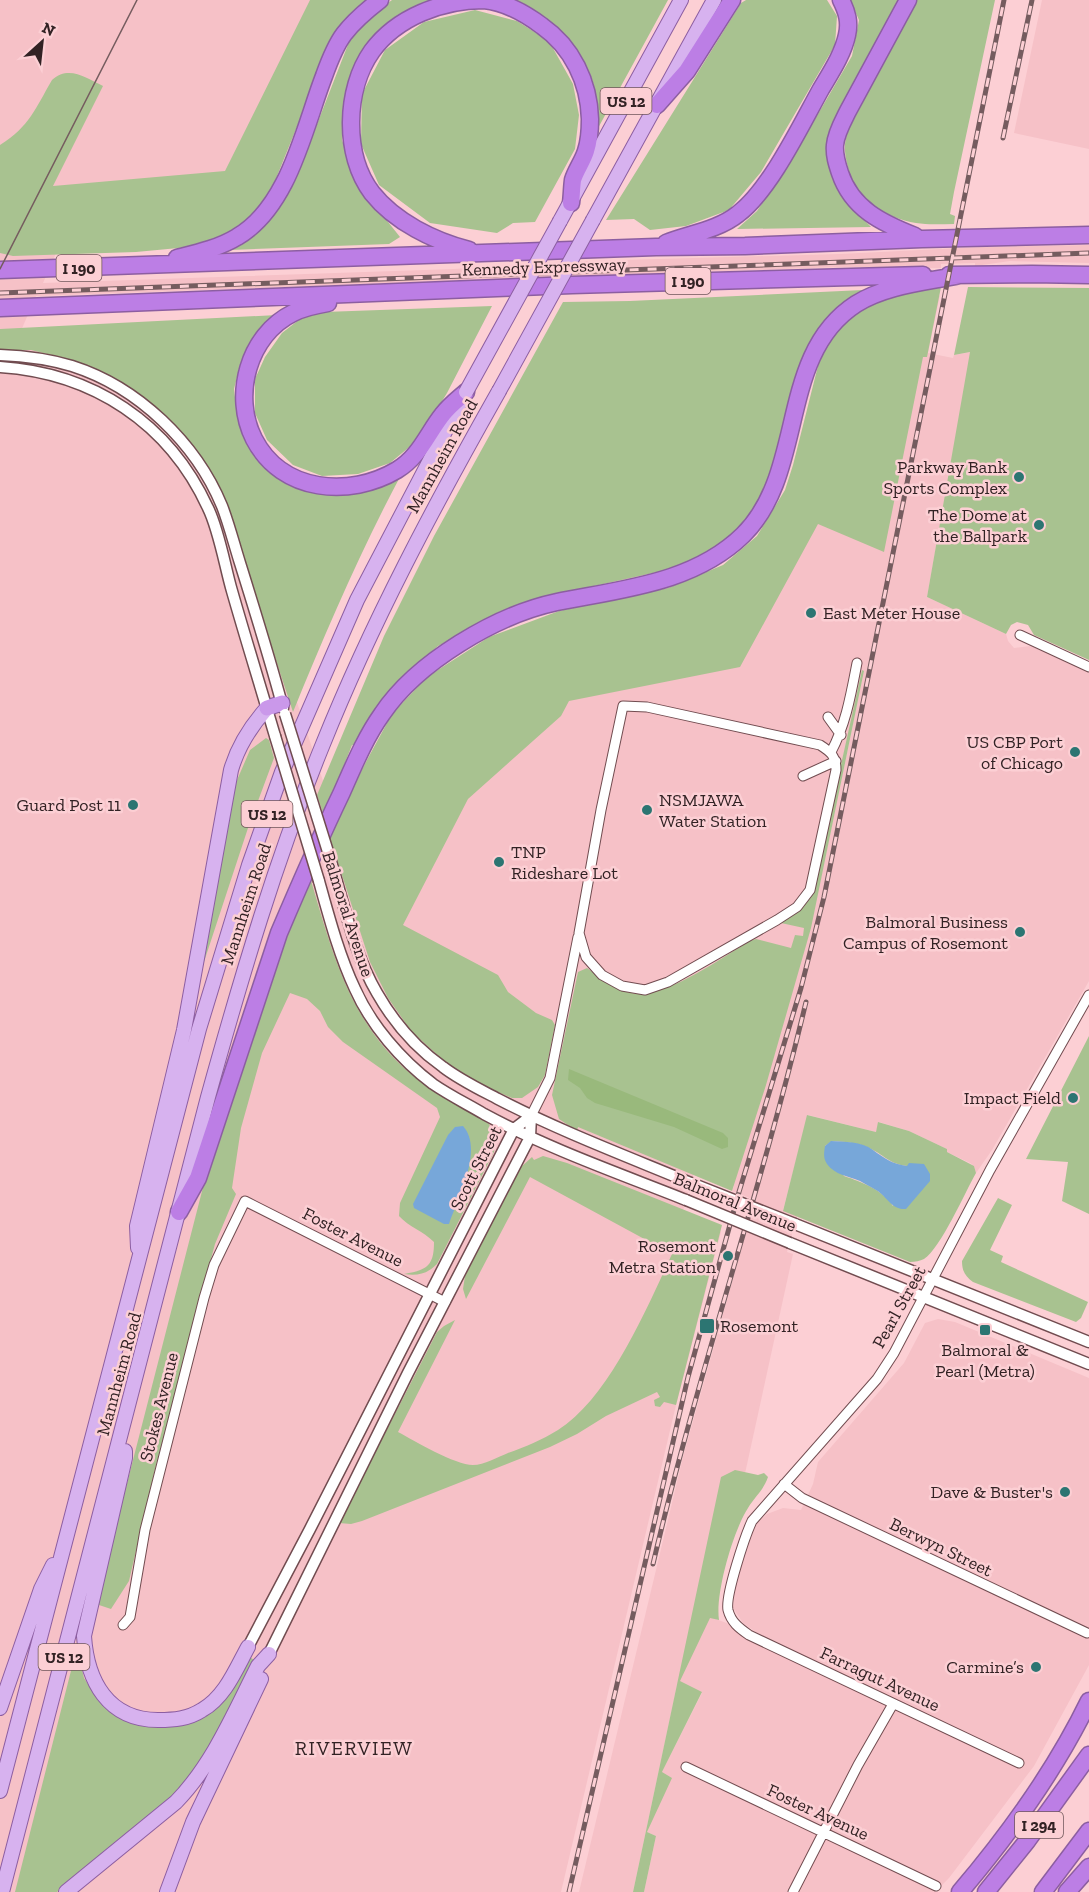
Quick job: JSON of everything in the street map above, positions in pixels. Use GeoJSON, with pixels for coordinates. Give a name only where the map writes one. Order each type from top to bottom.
{"type":"FeatureCollection","features":[{"type":"Feature","properties":{"kind":"highway"},"geometry":{"type":"LineString","coordinates":[[147,266],[207,250],[237,238],[257,222],[276,198],[291,168],[324,74],[343,35],[362,14],[380,0]]}},
{"type":"Feature","properties":{"kind":"highway"},"geometry":{"type":"LineString","coordinates":[[490,253],[448,244],[408,224],[394,214],[371,191],[359,167],[351,133],[351,104],[357,80],[372,51],[397,26],[428,8],[456,2],[484,0],[511,8],[552,33],[568,50],[578,68],[584,82],[590,120],[587,150],[573,179],[571,203]]}},
{"type":"Feature","properties":{"kind":"highway"},"geometry":{"type":"LineString","coordinates":[[657,105],[687,71],[732,0]]}},
{"type":"Feature","properties":{"kind":"highway"},"geometry":{"type":"LineString","coordinates":[[656,247],[722,224],[751,203],[799,130],[842,51],[849,23],[841,0]]}},
{"type":"Feature","properties":{"kind":"highway"},"geometry":{"type":"LineString","coordinates":[[908,0],[848,111],[835,145],[836,160],[842,179],[853,198],[866,212],[889,226],[922,238]]}},
{"type":"Feature","properties":{"kind":"highway","name":"Kennedy Expressway"},"geometry":{"type":"LineString","coordinates":[[4,269],[1085,234]]}},
{"type":"Feature","properties":{"kind":"highway"},"geometry":{"type":"LineString","coordinates":[[178,1212],[198,1178],[279,933],[293,898],[362,748],[382,713],[402,688],[466,639],[519,614],[553,603],[645,585],[702,566],[722,553],[757,520],[766,506],[787,449],[798,399],[810,362],[824,335],[843,314],[858,303],[887,291],[960,275]]}},
{"type":"Feature","properties":{"kind":"highway","name":"Kennedy Expressway"},"geometry":{"type":"LineString","coordinates":[[0,308],[821,277],[1089,275]]}},
{"type":"Feature","properties":{"kind":"highway"},"geometry":{"type":"LineString","coordinates":[[416,292],[322,303],[291,313],[279,322],[254,352],[247,371],[244,408],[254,441],[280,469],[299,480],[332,488],[350,487],[382,478],[414,458],[424,446],[443,413],[466,392]]}},
{"type":"Feature","properties":{"kind":"highway"},"geometry":{"type":"LineString","coordinates":[[960,1892],[1006,1835],[1046,1778],[1070,1741],[1089,1701]]}},
{"type":"Feature","properties":{"kind":"highway","name":"I 294"},"geometry":{"type":"LineString","coordinates":[[986,1892],[1028,1841],[1089,1755]]}},
{"type":"Feature","properties":{"kind":"highway","name":"I 294"},"geometry":{"type":"LineString","coordinates":[[1043,1892],[1089,1831]]}},
{"type":"Feature","properties":{"kind":"highway"},"geometry":{"type":"LineString","coordinates":[[1067,1892],[1089,1868]]}},
{"type":"Feature","properties":{"kind":"main road","name":"Mannheim Road"},"geometry":{"type":"LineString","coordinates":[[0,1791],[138,1262],[224,944],[282,772],[357,600],[466,392],[681,0]]}},
{"type":"Feature","properties":{"kind":"main road","name":"Mannheim Road"},"geometry":{"type":"LineString","coordinates":[[2,1892],[178,1212],[243,971],[287,837],[323,743],[395,582],[449,478],[714,0]]}},
{"type":"Feature","properties":{"kind":"main road"},"geometry":{"type":"LineString","coordinates":[[138,1262],[137,1226],[184,1030],[224,799],[236,752],[255,721],[278,708]]}},
{"type":"Feature","properties":{"kind":"main road"},"geometry":{"type":"LineString","coordinates":[[124,1423],[125,1458],[84,1636],[85,1651],[95,1683],[105,1698],[122,1713],[148,1720],[176,1720],[203,1710],[215,1701],[248,1647]]}},
{"type":"Feature","properties":{"kind":"main road"},"geometry":{"type":"LineString","coordinates":[[0,1708],[41,1588],[66,1539]]}},
{"type":"Feature","properties":{"kind":"main road"},"geometry":{"type":"LineString","coordinates":[[66,1892],[190,1789],[207,1765],[258,1666],[268,1654]]}},
{"type":"Feature","properties":{"kind":"main road"},"geometry":{"type":"LineString","coordinates":[[167,1892],[193,1822],[266,1669],[268,1654]]}},
{"type":"Feature","properties":{"kind":"street","name":"Balmoral Avenue"},"geometry":{"type":"LineString","coordinates":[[0,355],[31,356],[72,366],[96,376],[121,390],[158,417],[195,457],[222,506],[278,708],[275,736],[337,943],[355,990],[374,1022],[391,1044],[433,1083],[455,1098],[530,1137],[1089,1364]]}},
{"type":"Feature","properties":{"kind":"street","name":"Balmoral Avenue"},"geometry":{"type":"LineString","coordinates":[[0,367],[25,368],[68,379],[94,390],[132,413],[157,433],[186,467],[209,509],[329,855],[366,972],[377,994],[409,1038],[443,1068],[531,1116],[691,1183],[1089,1342]]}},
{"type":"Feature","properties":{"kind":"street"},"geometry":{"type":"LineString","coordinates":[[1020,635],[1089,667]]}},
{"type":"Feature","properties":{"kind":"street"},"geometry":{"type":"LineString","coordinates":[[579,933],[586,957],[602,975],[622,986],[645,990],[668,982],[797,907],[810,890],[836,770],[834,756],[847,713],[856,663]]}},
{"type":"Feature","properties":{"kind":"street"},"geometry":{"type":"LineString","coordinates":[[531,1116],[550,1078],[623,706],[647,707],[812,743],[820,745],[834,756]]}},
{"type":"Feature","properties":{"kind":"street"},"geometry":{"type":"LineString","coordinates":[[828,717],[840,735]]}},
{"type":"Feature","properties":{"kind":"street"},"geometry":{"type":"LineString","coordinates":[[803,776],[834,756]]}},
{"type":"Feature","properties":{"kind":"street","name":"Pearl Street"},"geometry":{"type":"LineString","coordinates":[[731,1619],[728,1604],[746,1534],[752,1521],[760,1509],[877,1379],[894,1353],[990,1170],[1089,995]]}},
{"type":"Feature","properties":{"kind":"street","name":"Scott Street"},"geometry":{"type":"LineString","coordinates":[[248,1647],[514,1129],[531,1116]]}},
{"type":"Feature","properties":{"kind":"street","name":"Scott Street"},"geometry":{"type":"LineString","coordinates":[[268,1654],[408,1373],[530,1137],[531,1116]]}},
{"type":"Feature","properties":{"kind":"street","name":"Foster Avenue"},"geometry":{"type":"LineString","coordinates":[[245,1201],[445,1302]]}},
{"type":"Feature","properties":{"kind":"street","name":"Stokes Avenue"},"geometry":{"type":"LineString","coordinates":[[123,1625],[130,1617],[148,1520],[204,1298],[214,1265],[245,1201]]}},
{"type":"Feature","properties":{"kind":"street","name":"Berwyn Street"},"geometry":{"type":"LineString","coordinates":[[784,1484],[802,1498],[1087,1633]]}},
{"type":"Feature","properties":{"kind":"street","name":"Farragut Avenue"},"geometry":{"type":"LineString","coordinates":[[731,1619],[748,1635],[1018,1763]]}},
{"type":"Feature","properties":{"kind":"street"},"geometry":{"type":"LineString","coordinates":[[793,1892],[858,1765],[893,1704]]}},
{"type":"Feature","properties":{"kind":"street","name":"Foster Avenue"},"geometry":{"type":"LineString","coordinates":[[686,1767],[936,1886]]}},
{"type":"Feature","properties":{"kind":"shaded area"},"geometry":{"type":"Polygon","coordinates":[[[0,0],[329,0],[230,200],[67,228],[43,283],[454,269],[553,262],[1089,245],[1089,263],[1010,261],[975,266],[975,263],[941,264],[941,268],[841,267],[36,296],[20,333],[172,407],[275,636],[338,826],[721,576],[765,538],[940,295],[928,353],[953,358],[954,355],[971,352],[927,597],[1006,634],[1014,648],[1031,646],[1089,673],[1089,981],[992,1150],[976,1173],[974,1166],[970,1163],[909,1131],[879,1122],[876,1132],[808,1115],[783,1210],[797,1216],[787,1252],[793,1254],[746,1469],[710,1617],[760,1635],[743,1623],[733,1608],[735,1586],[753,1527],[767,1514],[783,1508],[801,1510],[813,1484],[818,1462],[904,1363],[925,1323],[938,1319],[955,1322],[1089,1378],[1089,1665],[1034,1766],[949,1878],[935,1892],[644,1892],[656,1836],[647,1832],[662,1772],[702,1693],[679,1682],[633,1892],[579,1892],[683,1457],[755,1200],[732,1191],[734,1186],[695,1170],[682,1214],[721,1232],[676,1405],[561,1892],[0,1892],[0,0]],[[862,671],[816,882],[820,883],[864,671],[862,671]]]}},
{"type":"Feature","properties":{"kind":"shaded area"},"geometry":{"type":"Polygon","coordinates":[[[1042,0],[1089,0],[1089,149],[1014,133],[1042,0]]]}},
{"type":"Feature","properties":{"kind":"green space"},"geometry":{"type":"Polygon","coordinates":[[[310,0],[367,0],[353,11],[332,40],[271,191],[252,216],[225,235],[189,247],[136,252],[13,256],[0,253],[0,145],[25,124],[52,80],[65,73],[71,73],[103,86],[53,186],[225,171],[310,0]]]}},
{"type":"Feature","properties":{"kind":"green space"},"geometry":{"type":"Polygon","coordinates":[[[392,0],[431,0],[393,18],[362,53],[346,94],[342,140],[357,183],[400,237],[389,244],[230,250],[258,231],[281,206],[298,173],[349,42],[373,14],[392,0]]]}},
{"type":"Feature","properties":{"kind":"green space"},"geometry":{"type":"Polygon","coordinates":[[[510,0],[668,0],[597,130],[594,85],[586,66],[570,41],[549,20],[524,5],[510,0]]]}},
{"type":"Feature","properties":{"kind":"green space"},"geometry":{"type":"Polygon","coordinates":[[[746,0],[827,0],[837,16],[835,45],[761,172],[729,210],[686,226],[650,230],[634,219],[606,220],[741,3],[746,0]]]}},
{"type":"Feature","properties":{"kind":"green space"},"geometry":{"type":"Polygon","coordinates":[[[850,0],[899,0],[829,132],[829,164],[843,198],[871,227],[737,229],[757,211],[788,165],[852,56],[859,20],[850,0]]]}},
{"type":"Feature","properties":{"kind":"green space"},"geometry":{"type":"Polygon","coordinates":[[[916,0],[995,0],[954,192],[950,214],[955,216],[954,224],[916,223],[883,212],[857,189],[848,168],[845,142],[850,127],[916,0]]]}},
{"type":"Feature","properties":{"kind":"green space"},"geometry":{"type":"Polygon","coordinates":[[[475,10],[517,21],[549,41],[573,84],[579,115],[575,149],[535,222],[513,223],[497,233],[430,223],[379,185],[361,144],[362,94],[385,50],[424,22],[475,10]]]}},
{"type":"Feature","properties":{"kind":"green space"},"geometry":{"type":"Polygon","coordinates":[[[941,287],[927,357],[923,357],[884,552],[818,524],[740,667],[569,701],[561,716],[468,799],[403,925],[498,975],[508,992],[536,1013],[552,1020],[555,1025],[545,1075],[538,1087],[522,1098],[512,1098],[482,1085],[445,1062],[411,1031],[388,998],[370,962],[329,835],[392,714],[427,677],[489,637],[559,611],[668,588],[723,565],[757,536],[785,490],[820,358],[830,337],[849,314],[884,295],[941,287]]]}},
{"type":"Feature","properties":{"kind":"green space","name":"Parkway Bank Sports Complex"},"geometry":{"type":"Polygon","coordinates":[[[968,287],[1089,288],[1089,660],[1034,635],[1028,625],[1017,622],[1011,625],[1006,634],[927,597],[970,352],[954,355],[968,287]]]}},
{"type":"Feature","properties":{"kind":"green space"},"geometry":{"type":"Polygon","coordinates":[[[863,290],[837,310],[814,337],[798,370],[779,453],[766,490],[740,528],[705,556],[671,569],[567,592],[499,612],[438,646],[395,684],[358,747],[352,745],[324,816],[317,795],[384,636],[434,536],[563,302],[863,290]]]}},
{"type":"Feature","properties":{"kind":"green space"},"geometry":{"type":"Polygon","coordinates":[[[492,306],[447,393],[419,439],[390,463],[358,474],[322,476],[293,465],[267,440],[255,413],[255,379],[265,357],[282,333],[300,319],[324,312],[492,306]]]}},
{"type":"Feature","properties":{"kind":"green space"},"geometry":{"type":"Polygon","coordinates":[[[277,315],[250,343],[240,365],[234,389],[237,415],[247,442],[314,491],[401,475],[344,592],[293,712],[244,563],[195,451],[108,376],[72,360],[31,350],[0,350],[0,329],[277,315]]]}},
{"type":"Feature","properties":{"kind":"green space"},"geometry":{"type":"Polygon","coordinates":[[[862,670],[864,671],[811,928],[766,1085],[732,1191],[578,1127],[577,1131],[559,1119],[552,1095],[578,972],[587,968],[606,982],[627,992],[657,991],[707,968],[750,941],[756,939],[791,948],[795,935],[803,936],[804,928],[781,923],[808,901],[813,891],[862,670]]]}},
{"type":"Feature","properties":{"kind":"green space"},"geometry":{"type":"Polygon","coordinates":[[[266,738],[269,740],[274,758],[248,828],[201,971],[234,787],[250,750],[266,738]]]}},
{"type":"Feature","properties":{"kind":"green space"},"geometry":{"type":"Polygon","coordinates":[[[310,877],[337,964],[348,990],[378,1039],[398,1062],[422,1083],[489,1124],[496,1142],[494,1152],[437,1264],[422,1273],[404,1274],[428,1266],[433,1257],[434,1242],[399,1216],[400,1203],[440,1117],[437,1108],[343,1042],[328,1027],[320,1011],[307,999],[290,993],[262,1053],[241,1128],[232,1188],[236,1194],[215,1244],[156,1465],[129,1581],[111,1609],[96,1604],[209,1164],[277,959],[310,877]]]}},
{"type":"Feature","properties":{"kind":"green space","name":"Impact Field"},"geometry":{"type":"Polygon","coordinates":[[[1089,1036],[1089,1214],[1062,1201],[1068,1162],[1026,1159],[1089,1036]]]}},
{"type":"Feature","properties":{"kind":"green space"},"geometry":{"type":"Polygon","coordinates":[[[569,1069],[723,1133],[728,1138],[728,1147],[722,1149],[674,1127],[595,1103],[568,1080],[569,1069]]]}},
{"type":"Feature","properties":{"kind":"green space"},"geometry":{"type":"Polygon","coordinates":[[[807,1115],[876,1132],[878,1122],[909,1131],[947,1149],[947,1152],[974,1166],[976,1173],[938,1244],[924,1259],[917,1261],[910,1262],[783,1211],[807,1115]],[[832,1141],[825,1146],[844,1176],[878,1191],[893,1206],[907,1166],[891,1161],[864,1146],[832,1141]]]}},
{"type":"Feature","properties":{"kind":"green space"},"geometry":{"type":"Polygon","coordinates":[[[543,1156],[567,1163],[722,1225],[676,1405],[664,1402],[660,1407],[655,1406],[654,1400],[660,1397],[657,1392],[606,1416],[550,1447],[362,1521],[351,1524],[339,1523],[437,1332],[444,1326],[455,1320],[398,1432],[446,1457],[465,1464],[477,1465],[486,1462],[527,1446],[558,1430],[594,1397],[625,1350],[672,1254],[530,1177],[466,1299],[463,1289],[465,1276],[521,1167],[532,1157],[534,1160],[543,1156]]]}},
{"type":"Feature","properties":{"kind":"green space"},"geometry":{"type":"Polygon","coordinates":[[[998,1198],[1012,1205],[990,1250],[1003,1256],[1001,1262],[1088,1302],[1081,1318],[1076,1322],[973,1282],[964,1273],[962,1261],[998,1198]]]}},
{"type":"Feature","properties":{"kind":"green space"},"geometry":{"type":"Polygon","coordinates":[[[735,1470],[758,1475],[764,1473],[768,1477],[742,1518],[731,1547],[722,1579],[718,1609],[719,1620],[710,1618],[680,1681],[702,1692],[662,1772],[672,1778],[647,1832],[656,1836],[644,1892],[633,1892],[721,1477],[735,1470]]]}},
{"type":"Feature","properties":{"kind":"green space"},"geometry":{"type":"Polygon","coordinates":[[[76,1651],[84,1678],[96,1697],[117,1714],[141,1724],[170,1726],[196,1720],[234,1684],[250,1657],[254,1660],[201,1764],[168,1803],[57,1892],[15,1892],[76,1651]]]}},
{"type":"Feature","properties":{"kind":"water"},"geometry":{"type":"Polygon","coordinates":[[[463,1126],[469,1136],[470,1160],[463,1188],[449,1224],[444,1224],[414,1208],[413,1204],[448,1135],[455,1127],[463,1126]]]}},
{"type":"Feature","properties":{"kind":"water"},"geometry":{"type":"Polygon","coordinates":[[[831,1141],[863,1145],[888,1160],[902,1165],[924,1164],[930,1174],[930,1181],[906,1209],[901,1209],[876,1190],[830,1168],[824,1158],[824,1153],[825,1146],[831,1141]]]}},
{"type":"Feature","properties":{"kind":"tram line"},"geometry":{"type":"LineString","coordinates":[[0,269],[137,0]]}},
{"type":"Feature","properties":{"kind":"railway"},"geometry":{"type":"LineString","coordinates":[[569,1892],[688,1377],[739,1192],[801,988],[824,897],[1004,0]]}},
{"type":"Feature","properties":{"kind":"railway"},"geometry":{"type":"LineString","coordinates":[[1003,138],[1032,0]]}},
{"type":"Feature","properties":{"kind":"railway"},"geometry":{"type":"LineString","coordinates":[[0,293],[1089,253]]}},
{"type":"Feature","properties":{"kind":"railway"},"geometry":{"type":"LineString","coordinates":[[653,1564],[689,1423],[769,1143],[806,1002]]}},
{"type":"Feature","properties":{"kind":"place","name":"Parkway Bank Sports Complex"},"geometry":{"type":"Point","coordinates":[1019,477]}},
{"type":"Feature","properties":{"kind":"place","name":"The Dome at the Ballpark"},"geometry":{"type":"Point","coordinates":[1039,525]}},
{"type":"Feature","properties":{"kind":"place","name":"East Meter House"},"geometry":{"type":"Point","coordinates":[811,613]}},
{"type":"Feature","properties":{"kind":"place","name":"US CBP Port of Chicago"},"geometry":{"type":"Point","coordinates":[1075,752]}},
{"type":"Feature","properties":{"kind":"place","name":"Guard Post 11"},"geometry":{"type":"Point","coordinates":[133,805]}},
{"type":"Feature","properties":{"kind":"place","name":"NSMJAWA Water Station"},"geometry":{"type":"Point","coordinates":[647,810]}},
{"type":"Feature","properties":{"kind":"place","name":"TNP Rideshare Lot"},"geometry":{"type":"Point","coordinates":[499,862]}},
{"type":"Feature","properties":{"kind":"place","name":"Balmoral Business Campus of Rosemont"},"geometry":{"type":"Point","coordinates":[1020,932]}},
{"type":"Feature","properties":{"kind":"place","name":"Impact Field"},"geometry":{"type":"Point","coordinates":[1073,1098]}},
{"type":"Feature","properties":{"kind":"place","name":"Rosemont Metra Station"},"geometry":{"type":"Point","coordinates":[728,1256]}},
{"type":"Feature","properties":{"kind":"place","name":"Rosemont"},"geometry":{"type":"Point","coordinates":[707,1326]}},
{"type":"Feature","properties":{"kind":"place","name":"Balmoral & Pearl (Metra)"},"geometry":{"type":"Point","coordinates":[985,1330]}},
{"type":"Feature","properties":{"kind":"place","name":"Dave & Buster's"},"geometry":{"type":"Point","coordinates":[1065,1492]}},
{"type":"Feature","properties":{"kind":"place","name":"Carmine’s"},"geometry":{"type":"Point","coordinates":[1036,1667]}},
{"type":"Feature","properties":{"kind":"district","name":"RIVERVIEW"},"geometry":{"type":"Point","coordinates":[354,1748]}}]}
